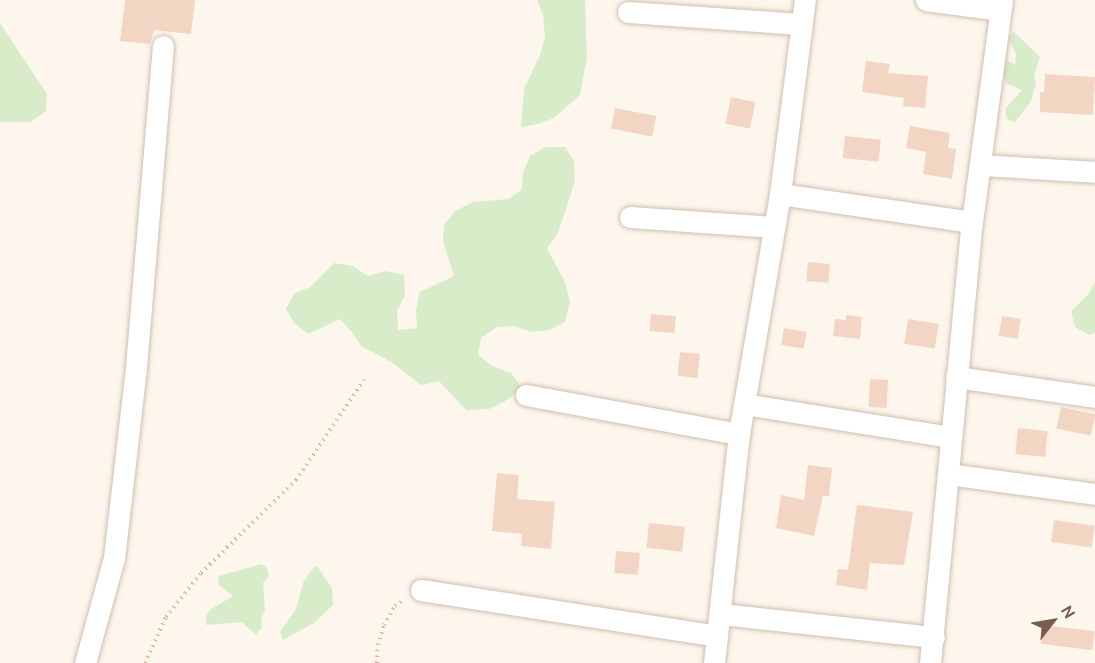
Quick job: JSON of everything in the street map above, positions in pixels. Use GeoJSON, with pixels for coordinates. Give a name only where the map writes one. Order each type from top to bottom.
{"type":"FeatureCollection","features":[{"type":"Feature","properties":{"kind":"street"},"geometry":{"type":"LineString","coordinates":[[714,663],[739,434],[780,194],[805,0]]}},
{"type":"Feature","properties":{"kind":"street"},"geometry":{"type":"LineString","coordinates":[[926,0],[1001,5],[972,222],[930,663]]}},
{"type":"Feature","properties":{"kind":"street"},"geometry":{"type":"LineString","coordinates":[[628,12],[801,24]]}},
{"type":"Feature","properties":{"kind":"street"},"geometry":{"type":"LineString","coordinates":[[85,663],[114,558],[136,367],[164,46]]}},
{"type":"Feature","properties":{"kind":"street"},"geometry":{"type":"LineString","coordinates":[[981,165],[1095,172]]}},
{"type":"Feature","properties":{"kind":"street"},"geometry":{"type":"LineString","coordinates":[[780,194],[972,222]]}},
{"type":"Feature","properties":{"kind":"street"},"geometry":{"type":"LineString","coordinates":[[630,217],[774,227]]}},
{"type":"Feature","properties":{"kind":"street"},"geometry":{"type":"LineString","coordinates":[[956,377],[1095,397]]}},
{"type":"Feature","properties":{"kind":"street"},"geometry":{"type":"LineString","coordinates":[[526,394],[739,434]]}},
{"type":"Feature","properties":{"kind":"street"},"geometry":{"type":"LineString","coordinates":[[744,404],[951,437]]}},
{"type":"Feature","properties":{"kind":"street"},"geometry":{"type":"LineString","coordinates":[[948,474],[1095,494]]}},
{"type":"Feature","properties":{"kind":"street"},"geometry":{"type":"LineString","coordinates":[[421,590],[717,636]]}},
{"type":"Feature","properties":{"kind":"street"},"geometry":{"type":"LineString","coordinates":[[721,614],[933,637]]}},
{"type":"Feature","properties":{"kind":"path"},"geometry":{"type":"LineString","coordinates":[[145,663],[166,617],[201,573],[296,480],[364,380]]}},
{"type":"Feature","properties":{"kind":"path"},"geometry":{"type":"LineString","coordinates":[[377,663],[378,645],[384,625],[395,606],[421,590]]}},
{"type":"Feature","properties":{"kind":"green space"},"geometry":{"type":"Polygon","coordinates":[[[537,0],[585,0],[587,57],[580,95],[554,118],[521,127],[524,89],[540,55],[545,37],[543,15],[537,0]]]}},
{"type":"Feature","properties":{"kind":"green space"},"geometry":{"type":"Polygon","coordinates":[[[0,23],[47,94],[46,111],[30,122],[0,122],[0,23]]]}},
{"type":"Feature","properties":{"kind":"green space"},"geometry":{"type":"Polygon","coordinates":[[[1013,31],[1040,57],[1034,75],[1036,83],[1031,101],[1015,122],[1007,119],[1005,109],[1022,90],[1006,83],[1001,67],[1008,61],[1015,64],[1016,55],[1009,38],[1013,31]]]}},
{"type":"Feature","properties":{"kind":"green space"},"geometry":{"type":"Polygon","coordinates":[[[546,147],[565,147],[574,161],[575,181],[558,233],[547,248],[565,282],[570,302],[565,322],[549,330],[531,332],[514,326],[497,327],[481,338],[478,355],[492,366],[511,373],[522,388],[507,400],[489,409],[466,410],[439,381],[421,385],[393,363],[361,346],[340,319],[308,334],[294,323],[286,309],[294,294],[310,287],[334,263],[353,266],[368,276],[386,271],[404,275],[405,295],[397,311],[398,330],[417,328],[416,309],[420,292],[454,276],[443,241],[444,225],[455,211],[473,202],[509,199],[522,189],[523,172],[530,156],[546,147]]]}},
{"type":"Feature","properties":{"kind":"green space"},"geometry":{"type":"Polygon","coordinates":[[[1095,282],[1095,333],[1089,335],[1075,327],[1071,311],[1088,295],[1095,282]]]}},
{"type":"Feature","properties":{"kind":"green space"},"geometry":{"type":"Polygon","coordinates":[[[262,564],[267,568],[269,576],[263,583],[265,611],[261,619],[262,627],[256,635],[242,622],[206,625],[206,616],[211,609],[233,596],[219,585],[218,576],[262,564]]]}},
{"type":"Feature","properties":{"kind":"green space"},"geometry":{"type":"Polygon","coordinates":[[[317,566],[332,588],[333,605],[314,623],[283,640],[280,632],[296,609],[303,583],[313,568],[317,566]]]}},
{"type":"Feature","properties":{"kind":"building"},"geometry":{"type":"Polygon","coordinates":[[[125,0],[195,0],[191,34],[154,30],[150,44],[120,41],[125,0]]]}},
{"type":"Feature","properties":{"kind":"building"},"geometry":{"type":"Polygon","coordinates":[[[866,61],[890,64],[888,73],[928,76],[925,108],[903,106],[904,98],[862,92],[866,61]]]}},
{"type":"Feature","properties":{"kind":"building"},"geometry":{"type":"Polygon","coordinates":[[[1045,74],[1095,77],[1093,115],[1040,112],[1040,92],[1044,92],[1045,74]]]}},
{"type":"Feature","properties":{"kind":"building"},"geometry":{"type":"Polygon","coordinates":[[[731,97],[755,102],[750,129],[725,123],[731,97]]]}},
{"type":"Feature","properties":{"kind":"building"},"geometry":{"type":"Polygon","coordinates":[[[615,108],[656,116],[652,137],[611,129],[615,108]]]}},
{"type":"Feature","properties":{"kind":"building"},"geometry":{"type":"Polygon","coordinates":[[[910,126],[950,133],[948,148],[956,149],[952,179],[923,174],[926,152],[906,148],[910,126]]]}},
{"type":"Feature","properties":{"kind":"building"},"geometry":{"type":"Polygon","coordinates":[[[845,136],[881,140],[879,162],[843,158],[845,136]]]}},
{"type":"Feature","properties":{"kind":"building"},"geometry":{"type":"Polygon","coordinates":[[[808,262],[830,264],[828,283],[806,281],[808,262]]]}},
{"type":"Feature","properties":{"kind":"building"},"geometry":{"type":"Polygon","coordinates":[[[651,314],[676,316],[674,333],[650,331],[651,314]]]}},
{"type":"Feature","properties":{"kind":"building"},"geometry":{"type":"Polygon","coordinates":[[[846,315],[862,317],[860,339],[833,336],[835,319],[846,320],[846,315]]]}},
{"type":"Feature","properties":{"kind":"building"},"geometry":{"type":"Polygon","coordinates":[[[1002,316],[1021,319],[1018,339],[999,336],[1002,316]]]}},
{"type":"Feature","properties":{"kind":"building"},"geometry":{"type":"Polygon","coordinates":[[[908,319],[939,324],[935,349],[904,344],[908,319]]]}},
{"type":"Feature","properties":{"kind":"building"},"geometry":{"type":"Polygon","coordinates":[[[784,328],[807,332],[804,349],[781,345],[784,328]]]}},
{"type":"Feature","properties":{"kind":"building"},"geometry":{"type":"Polygon","coordinates":[[[680,352],[700,354],[697,378],[677,376],[680,352]]]}},
{"type":"Feature","properties":{"kind":"building"},"geometry":{"type":"Polygon","coordinates":[[[870,379],[888,380],[887,408],[869,407],[870,379]]]}},
{"type":"Feature","properties":{"kind":"building"},"geometry":{"type":"Polygon","coordinates":[[[1061,407],[1095,414],[1091,436],[1056,429],[1061,407]]]}},
{"type":"Feature","properties":{"kind":"building"},"geometry":{"type":"Polygon","coordinates":[[[1018,428],[1048,431],[1045,457],[1015,454],[1018,428]]]}},
{"type":"Feature","properties":{"kind":"building"},"geometry":{"type":"Polygon","coordinates":[[[808,465],[832,468],[829,496],[823,496],[814,536],[776,528],[781,495],[804,500],[808,465]]]}},
{"type":"Feature","properties":{"kind":"building"},"geometry":{"type":"Polygon","coordinates":[[[497,473],[519,475],[517,499],[555,502],[551,549],[521,546],[522,534],[492,531],[497,473]]]}},
{"type":"Feature","properties":{"kind":"building"},"geometry":{"type":"Polygon","coordinates":[[[857,505],[913,512],[904,565],[870,563],[867,590],[836,585],[838,569],[848,570],[857,505]]]}},
{"type":"Feature","properties":{"kind":"building"},"geometry":{"type":"Polygon","coordinates":[[[1054,520],[1095,526],[1092,547],[1051,542],[1054,520]]]}},
{"type":"Feature","properties":{"kind":"building"},"geometry":{"type":"Polygon","coordinates":[[[649,523],[685,527],[682,552],[646,548],[649,523]]]}},
{"type":"Feature","properties":{"kind":"building"},"geometry":{"type":"Polygon","coordinates":[[[616,551],[640,553],[638,575],[614,573],[616,551]]]}},
{"type":"Feature","properties":{"kind":"building"},"geometry":{"type":"Polygon","coordinates":[[[1043,625],[1095,631],[1092,650],[1041,644],[1043,625]]]}}]}
